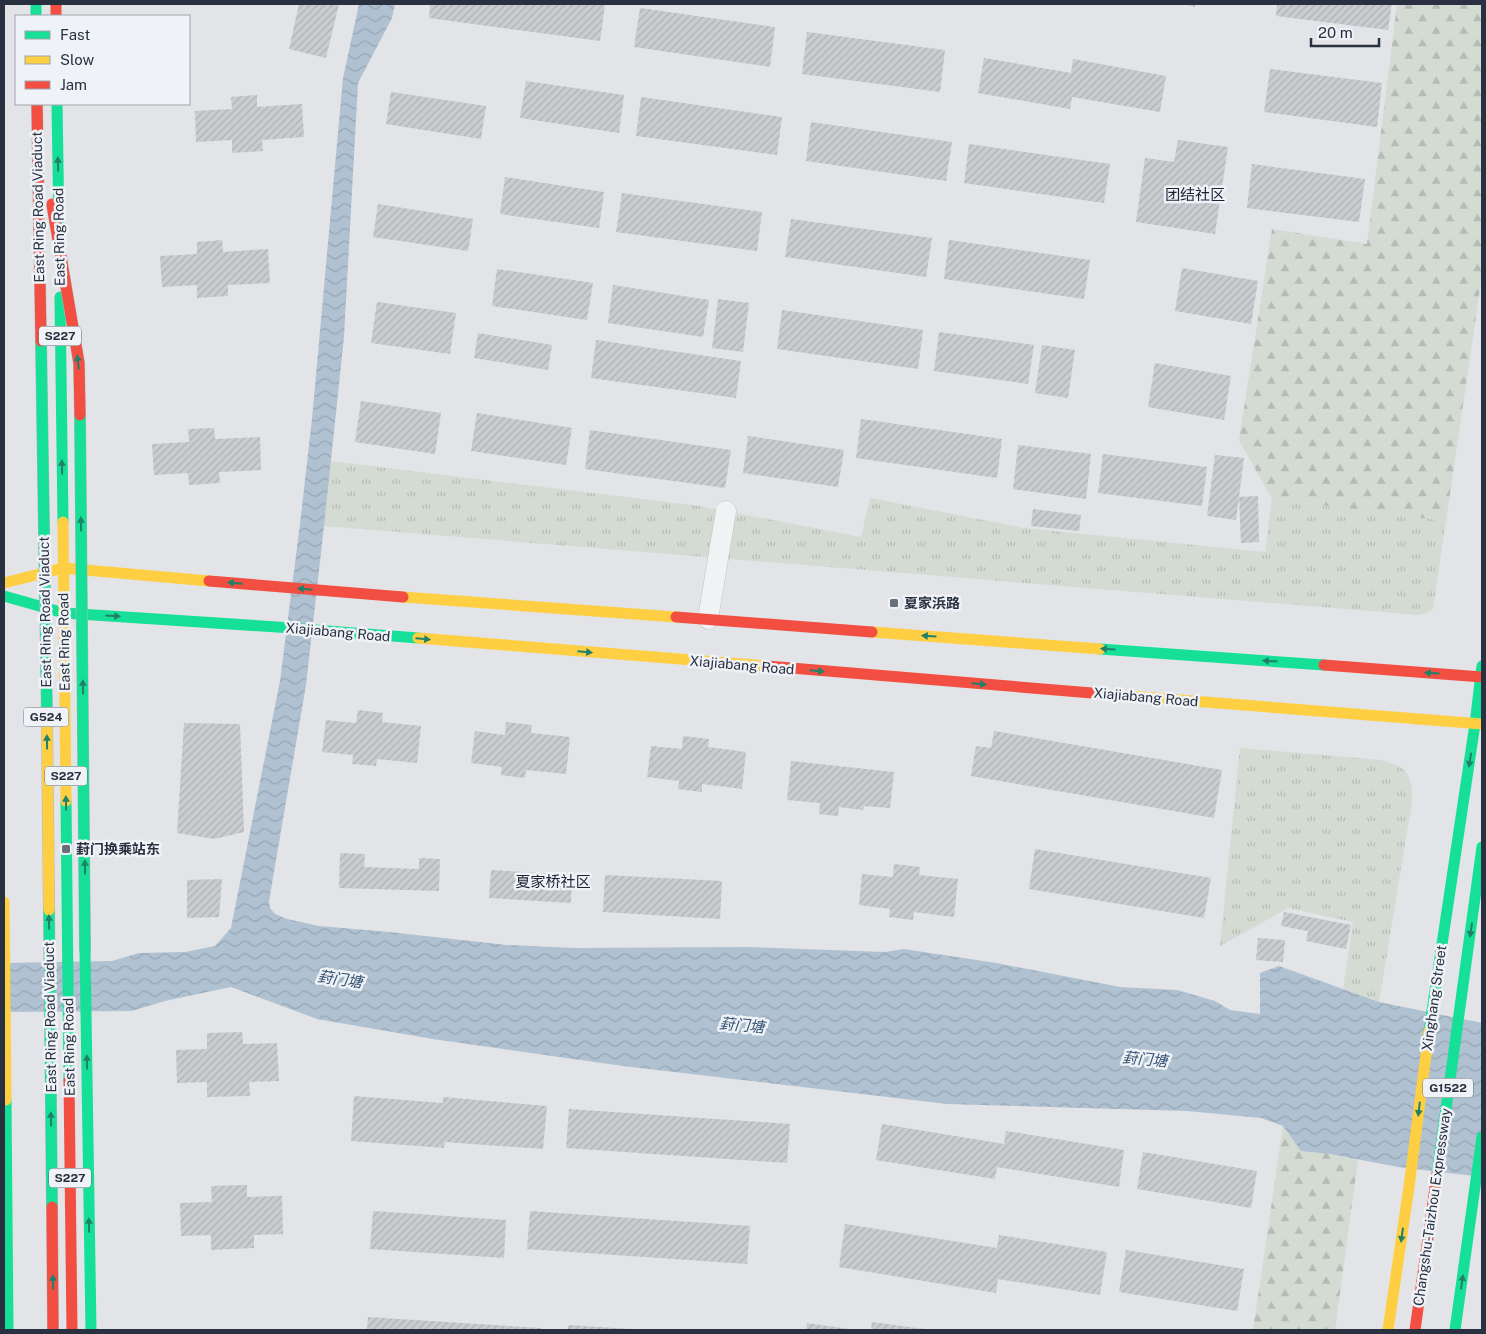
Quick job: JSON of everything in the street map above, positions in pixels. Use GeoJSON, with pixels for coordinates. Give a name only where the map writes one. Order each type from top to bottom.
{"type":"FeatureCollection","features":[{"type":"Feature","properties":{"kind":"main road","name":"East Ring Road Viaduct"},"geometry":{"type":"LineString","coordinates":[[37,105],[53,1330]]}},
{"type":"Feature","properties":{"kind":"main road","name":"East Ring Road"},"geometry":{"type":"LineString","coordinates":[[57,105],[72,1330]]}},
{"type":"Feature","properties":{"kind":"main road"},"geometry":{"type":"LineString","coordinates":[[37,117],[79,364],[91,1328]]}},
{"type":"Feature","properties":{"kind":"main road"},"geometry":{"type":"LineString","coordinates":[[4,583],[64,568],[326,591],[708,619],[958,642],[1482,673]]}},
{"type":"Feature","properties":{"kind":"main road","name":"Xiajiabang Road"},"geometry":{"type":"LineString","coordinates":[[4,596],[64,613],[277,627],[956,678],[1479,724]]}},
{"type":"Feature","properties":{"kind":"main road","name":"Xinghang Street"},"geometry":{"type":"LineString","coordinates":[[1388,1330],[1409,1187],[1434,991],[1479,724],[1482,673]]}},
{"type":"Feature","properties":{"kind":"main road","name":"Changshu-Taizhou Expressway"},"geometry":{"type":"LineString","coordinates":[[1415,1330],[1482,847]]}},
{"type":"Feature","properties":{"kind":"main road"},"geometry":{"type":"LineString","coordinates":[[4,902],[8,1330]]}},
{"type":"Feature","properties":{"kind":"main road"},"geometry":{"type":"LineString","coordinates":[[1456,1330],[1482,1137]]}},
{"type":"Feature","properties":{"kind":"street"},"geometry":{"type":"LineString","coordinates":[[708,619],[726,511]]}},
{"type":"Feature","properties":{"kind":"green space"},"geometry":{"type":"Polygon","coordinates":[[[1397,4],[1482,4],[1482,276],[1446,521],[1272,499],[1239,440],[1272,229],[1367,244],[1397,4]]]}},
{"type":"Feature","properties":{"kind":"green space"},"geometry":{"type":"Polygon","coordinates":[[[330,461],[699,506],[861,537],[870,498],[1024,528],[1265,552],[1272,499],[1446,521],[1433,608],[1429,612],[1420,615],[324,526],[330,461]]]}},
{"type":"Feature","properties":{"kind":"green space"},"geometry":{"type":"Polygon","coordinates":[[[1240,748],[1380,760],[1397,765],[1409,778],[1412,801],[1379,1002],[1343,989],[1353,922],[1288,908],[1220,946],[1240,748]]]}},
{"type":"Feature","properties":{"kind":"green space"},"geometry":{"type":"Polygon","coordinates":[[[1283,1126],[1301,1151],[1330,1154],[1358,1160],[1335,1330],[1253,1330],[1283,1126]]]}},
{"type":"Feature","properties":{"kind":"water","name":"葑门塘"},"geometry":{"type":"Polygon","coordinates":[[[359,4],[395,4],[392,18],[358,83],[344,337],[306,685],[269,901],[270,908],[275,914],[287,919],[319,926],[507,945],[575,948],[747,947],[885,952],[904,949],[996,963],[1120,987],[1177,990],[1215,1001],[1230,1010],[1260,1014],[1260,973],[1279,966],[1379,1002],[1482,1023],[1482,1177],[1398,1167],[1330,1154],[1301,1151],[1283,1126],[1261,1118],[1187,1111],[947,1104],[623,1066],[433,1039],[317,1019],[231,987],[165,1001],[132,1011],[4,1012],[4,963],[112,961],[139,953],[185,952],[215,946],[231,928],[280,681],[312,419],[343,78],[359,4]]]}},
{"type":"Feature","properties":{"kind":"building"},"geometry":{"type":"Polygon","coordinates":[[[299,4],[339,4],[326,58],[289,49],[299,4]]]}},
{"type":"Feature","properties":{"kind":"building"},"geometry":{"type":"Polygon","coordinates":[[[430,4],[605,4],[600,41],[429,18],[430,4]]]}},
{"type":"Feature","properties":{"kind":"building"},"geometry":{"type":"Polygon","coordinates":[[[1183,4],[1195,4],[1195,7],[1183,4]]]}},
{"type":"Feature","properties":{"kind":"building"},"geometry":{"type":"Polygon","coordinates":[[[1277,4],[1392,4],[1388,30],[1276,16],[1277,4]]]}},
{"type":"Feature","properties":{"kind":"building"},"geometry":{"type":"Polygon","coordinates":[[[640,8],[775,27],[770,67],[634,47],[640,8]]]}},
{"type":"Feature","properties":{"kind":"building"},"geometry":{"type":"Polygon","coordinates":[[[807,32],[945,50],[940,92],[802,74],[807,32]]]}},
{"type":"Feature","properties":{"kind":"building"},"geometry":{"type":"Polygon","coordinates":[[[984,58],[1071,73],[1073,59],[1166,76],[1160,112],[1072,97],[1070,109],[978,93],[984,58]]]}},
{"type":"Feature","properties":{"kind":"building"},"geometry":{"type":"Polygon","coordinates":[[[1270,69],[1382,83],[1377,127],[1264,112],[1270,69]]]}},
{"type":"Feature","properties":{"kind":"building"},"geometry":{"type":"Polygon","coordinates":[[[526,81],[624,95],[619,133],[520,118],[526,81]]]}},
{"type":"Feature","properties":{"kind":"building"},"geometry":{"type":"Polygon","coordinates":[[[391,92],[486,106],[481,139],[386,124],[391,92]]]}},
{"type":"Feature","properties":{"kind":"building"},"geometry":{"type":"Polygon","coordinates":[[[257,95],[257,107],[302,104],[304,137],[262,140],[263,151],[232,153],[232,140],[196,142],[195,111],[232,109],[231,97],[257,95]]]}},
{"type":"Feature","properties":{"kind":"building"},"geometry":{"type":"Polygon","coordinates":[[[641,97],[782,117],[777,155],[636,136],[641,97]]]}},
{"type":"Feature","properties":{"kind":"building"},"geometry":{"type":"Polygon","coordinates":[[[811,122],[952,142],[946,181],[806,161],[811,122]]]}},
{"type":"Feature","properties":{"kind":"building"},"geometry":{"type":"Polygon","coordinates":[[[1178,140],[1228,147],[1215,234],[1136,222],[1145,158],[1174,162],[1178,140]]]}},
{"type":"Feature","properties":{"kind":"building"},"geometry":{"type":"Polygon","coordinates":[[[969,144],[1110,164],[1104,203],[964,183],[969,144]]]}},
{"type":"Feature","properties":{"kind":"building"},"geometry":{"type":"Polygon","coordinates":[[[1252,164],[1365,179],[1359,222],[1247,208],[1252,164]]]}},
{"type":"Feature","properties":{"kind":"building"},"geometry":{"type":"Polygon","coordinates":[[[505,177],[604,192],[599,228],[500,214],[505,177]]]}},
{"type":"Feature","properties":{"kind":"building"},"geometry":{"type":"Polygon","coordinates":[[[622,193],[762,212],[757,251],[616,232],[622,193]]]}},
{"type":"Feature","properties":{"kind":"building"},"geometry":{"type":"Polygon","coordinates":[[[378,204],[473,219],[468,251],[373,237],[378,204]]]}},
{"type":"Feature","properties":{"kind":"building"},"geometry":{"type":"Polygon","coordinates":[[[791,219],[932,238],[926,277],[785,257],[791,219]]]}},
{"type":"Feature","properties":{"kind":"building"},"geometry":{"type":"Polygon","coordinates":[[[222,240],[223,252],[268,249],[270,283],[228,285],[228,296],[197,298],[197,285],[162,287],[160,256],[197,254],[197,242],[222,240]]]}},
{"type":"Feature","properties":{"kind":"building"},"geometry":{"type":"Polygon","coordinates":[[[949,240],[1090,260],[1084,299],[944,279],[949,240]]]}},
{"type":"Feature","properties":{"kind":"building"},"geometry":{"type":"Polygon","coordinates":[[[1182,268],[1258,281],[1251,324],[1175,311],[1182,268]]]}},
{"type":"Feature","properties":{"kind":"building"},"geometry":{"type":"Polygon","coordinates":[[[497,269],[593,283],[587,320],[492,306],[497,269]]]}},
{"type":"Feature","properties":{"kind":"building"},"geometry":{"type":"Polygon","coordinates":[[[613,285],[709,300],[703,337],[608,323],[613,285]]]}},
{"type":"Feature","properties":{"kind":"building"},"geometry":{"type":"Polygon","coordinates":[[[718,299],[749,303],[743,352],[712,348],[718,299]]]}},
{"type":"Feature","properties":{"kind":"building"},"geometry":{"type":"Polygon","coordinates":[[[377,302],[456,313],[450,354],[371,343],[377,302]]]}},
{"type":"Feature","properties":{"kind":"building"},"geometry":{"type":"Polygon","coordinates":[[[782,310],[923,330],[918,369],[777,349],[782,310]]]}},
{"type":"Feature","properties":{"kind":"building"},"geometry":{"type":"Polygon","coordinates":[[[939,332],[1034,345],[1028,384],[934,371],[939,332]]]}},
{"type":"Feature","properties":{"kind":"building"},"geometry":{"type":"Polygon","coordinates":[[[478,333],[552,345],[548,370],[474,358],[478,333]]]}},
{"type":"Feature","properties":{"kind":"building"},"geometry":{"type":"Polygon","coordinates":[[[596,340],[741,361],[736,398],[591,378],[596,340]]]}},
{"type":"Feature","properties":{"kind":"building"},"geometry":{"type":"Polygon","coordinates":[[[1042,345],[1075,350],[1068,398],[1035,393],[1042,345]]]}},
{"type":"Feature","properties":{"kind":"building"},"geometry":{"type":"Polygon","coordinates":[[[1155,363],[1231,376],[1224,420],[1148,407],[1155,363]]]}},
{"type":"Feature","properties":{"kind":"building"},"geometry":{"type":"Polygon","coordinates":[[[361,401],[441,413],[435,454],[355,442],[361,401]]]}},
{"type":"Feature","properties":{"kind":"building"},"geometry":{"type":"Polygon","coordinates":[[[477,413],[572,428],[566,465],[471,451],[477,413]]]}},
{"type":"Feature","properties":{"kind":"building"},"geometry":{"type":"Polygon","coordinates":[[[861,419],[1002,439],[997,478],[856,458],[861,419]]]}},
{"type":"Feature","properties":{"kind":"building"},"geometry":{"type":"Polygon","coordinates":[[[214,428],[215,439],[260,437],[261,470],[219,472],[220,483],[189,485],[188,473],[154,475],[152,444],[189,442],[188,429],[214,428]]]}},
{"type":"Feature","properties":{"kind":"building"},"geometry":{"type":"Polygon","coordinates":[[[590,430],[731,450],[725,488],[585,469],[590,430]]]}},
{"type":"Feature","properties":{"kind":"building"},"geometry":{"type":"Polygon","coordinates":[[[748,436],[844,450],[838,487],[743,473],[748,436]]]}},
{"type":"Feature","properties":{"kind":"building"},"geometry":{"type":"Polygon","coordinates":[[[1018,445],[1091,454],[1086,499],[1013,489],[1018,445]]]}},
{"type":"Feature","properties":{"kind":"building"},"geometry":{"type":"Polygon","coordinates":[[[1103,454],[1207,467],[1202,506],[1098,493],[1103,454]]]}},
{"type":"Feature","properties":{"kind":"building"},"geometry":{"type":"Polygon","coordinates":[[[1215,455],[1244,458],[1236,520],[1207,516],[1215,455]]]}},
{"type":"Feature","properties":{"kind":"building"},"geometry":{"type":"Polygon","coordinates":[[[1258,496],[1259,542],[1241,543],[1239,497],[1258,496]]]}},
{"type":"Feature","properties":{"kind":"building"},"geometry":{"type":"Polygon","coordinates":[[[1033,509],[1081,515],[1079,531],[1031,526],[1033,509]]]}},
{"type":"Feature","properties":{"kind":"building"},"geometry":{"type":"Polygon","coordinates":[[[358,710],[383,713],[382,722],[421,726],[417,763],[377,759],[376,766],[352,764],[353,755],[322,752],[326,720],[356,723],[358,710]]]}},
{"type":"Feature","properties":{"kind":"building"},"geometry":{"type":"Polygon","coordinates":[[[506,722],[532,725],[531,733],[570,737],[566,774],[526,770],[525,778],[501,775],[502,767],[471,763],[475,731],[505,735],[506,722]]]}},
{"type":"Feature","properties":{"kind":"building"},"geometry":{"type":"Polygon","coordinates":[[[184,723],[240,724],[244,832],[214,839],[177,833],[184,723]]]}},
{"type":"Feature","properties":{"kind":"building"},"geometry":{"type":"Polygon","coordinates":[[[994,731],[1222,770],[1214,818],[971,776],[976,746],[991,748],[994,731]]]}},
{"type":"Feature","properties":{"kind":"building"},"geometry":{"type":"Polygon","coordinates":[[[683,736],[709,739],[708,747],[746,752],[742,789],[702,784],[702,792],[678,789],[679,781],[647,777],[651,746],[682,749],[683,736]]]}},
{"type":"Feature","properties":{"kind":"building"},"geometry":{"type":"Polygon","coordinates":[[[791,761],[894,772],[890,808],[864,806],[863,810],[839,807],[838,816],[819,814],[820,803],[787,800],[791,761]]]}},
{"type":"Feature","properties":{"kind":"building"},"geometry":{"type":"Polygon","coordinates":[[[1035,849],[1211,878],[1204,918],[1029,889],[1035,849]]]}},
{"type":"Feature","properties":{"kind":"building"},"geometry":{"type":"Polygon","coordinates":[[[340,853],[365,854],[364,867],[419,869],[419,858],[440,859],[439,891],[339,888],[340,853]]]}},
{"type":"Feature","properties":{"kind":"building"},"geometry":{"type":"Polygon","coordinates":[[[894,864],[920,867],[919,875],[958,879],[954,917],[914,912],[913,920],[889,917],[890,909],[859,905],[862,874],[893,877],[894,864]]]}},
{"type":"Feature","properties":{"kind":"building"},"geometry":{"type":"Polygon","coordinates":[[[491,870],[572,875],[571,903],[489,898],[491,870]]]}},
{"type":"Feature","properties":{"kind":"building"},"geometry":{"type":"Polygon","coordinates":[[[605,875],[722,881],[720,919],[603,912],[605,875]]]}},
{"type":"Feature","properties":{"kind":"building"},"geometry":{"type":"Polygon","coordinates":[[[222,879],[219,917],[187,918],[187,880],[222,879]]]}},
{"type":"Feature","properties":{"kind":"building"},"geometry":{"type":"Polygon","coordinates":[[[1284,912],[1351,925],[1346,949],[1306,941],[1308,931],[1281,926],[1284,912]]]}},
{"type":"Feature","properties":{"kind":"building"},"geometry":{"type":"Polygon","coordinates":[[[1258,938],[1285,940],[1283,962],[1256,960],[1258,938]]]}},
{"type":"Feature","properties":{"kind":"building"},"geometry":{"type":"Polygon","coordinates":[[[242,1032],[243,1044],[277,1043],[279,1081],[249,1082],[250,1096],[207,1097],[207,1082],[177,1083],[176,1050],[207,1049],[207,1033],[242,1032]]]}},
{"type":"Feature","properties":{"kind":"building"},"geometry":{"type":"Polygon","coordinates":[[[354,1096],[443,1103],[443,1097],[547,1106],[543,1149],[445,1142],[444,1148],[351,1141],[354,1096]]]}},
{"type":"Feature","properties":{"kind":"building"},"geometry":{"type":"Polygon","coordinates":[[[569,1109],[790,1124],[787,1163],[566,1148],[569,1109]]]}},
{"type":"Feature","properties":{"kind":"building"},"geometry":{"type":"Polygon","coordinates":[[[882,1124],[1004,1144],[1006,1131],[1124,1150],[1119,1187],[997,1167],[995,1179],[876,1160],[882,1124]]]}},
{"type":"Feature","properties":{"kind":"building"},"geometry":{"type":"Polygon","coordinates":[[[1143,1152],[1257,1171],[1251,1208],[1137,1189],[1143,1152]]]}},
{"type":"Feature","properties":{"kind":"building"},"geometry":{"type":"Polygon","coordinates":[[[247,1185],[247,1197],[282,1196],[283,1234],[254,1235],[254,1248],[211,1250],[211,1235],[181,1236],[180,1203],[212,1202],[211,1186],[247,1185]]]}},
{"type":"Feature","properties":{"kind":"building"},"geometry":{"type":"Polygon","coordinates":[[[373,1211],[506,1220],[504,1258],[370,1249],[373,1211]]]}},
{"type":"Feature","properties":{"kind":"building"},"geometry":{"type":"Polygon","coordinates":[[[530,1211],[750,1226],[747,1264],[527,1249],[530,1211]]]}},
{"type":"Feature","properties":{"kind":"building"},"geometry":{"type":"Polygon","coordinates":[[[845,1224],[997,1248],[999,1235],[1107,1252],[1100,1295],[998,1279],[996,1293],[839,1267],[845,1224]]]}},
{"type":"Feature","properties":{"kind":"building"},"geometry":{"type":"Polygon","coordinates":[[[1126,1250],[1244,1269],[1237,1311],[1119,1292],[1126,1250]]]}},
{"type":"Feature","properties":{"kind":"building"},"geometry":{"type":"Polygon","coordinates":[[[368,1317],[541,1328],[541,1330],[367,1330],[368,1317]]]}},
{"type":"Feature","properties":{"kind":"building"},"geometry":{"type":"Polygon","coordinates":[[[872,1322],[924,1329],[924,1330],[871,1330],[872,1322]]]}},
{"type":"Feature","properties":{"kind":"building"},"geometry":{"type":"Polygon","coordinates":[[[807,1323],[849,1329],[849,1330],[806,1330],[807,1323]]]}},
{"type":"Feature","properties":{"kind":"building"},"geometry":{"type":"Polygon","coordinates":[[[568,1325],[632,1329],[632,1330],[568,1330],[568,1325]]]}},
{"type":"Feature","properties":{"kind":"traffic: fast"},"geometry":{"type":"LineString","coordinates":[[36,4],[36,15]]}},
{"type":"Feature","properties":{"kind":"traffic: fast"},"geometry":{"type":"LineString","coordinates":[[57,105],[59,229]]}},
{"type":"Feature","properties":{"kind":"traffic: fast"},"geometry":{"type":"LineString","coordinates":[[60,297],[63,522]]}},
{"type":"Feature","properties":{"kind":"traffic: fast"},"geometry":{"type":"LineString","coordinates":[[41,341],[47,718]]}},
{"type":"Feature","properties":{"kind":"traffic: fast"},"geometry":{"type":"LineString","coordinates":[[80,415],[85,950]]}},
{"type":"Feature","properties":{"kind":"traffic: fast"},"geometry":{"type":"LineString","coordinates":[[4,596],[64,613],[418,638]]}},
{"type":"Feature","properties":{"kind":"traffic: fast"},"geometry":{"type":"LineString","coordinates":[[1100,649],[1324,665]]}},
{"type":"Feature","properties":{"kind":"traffic: fast"},"geometry":{"type":"LineString","coordinates":[[1429,1031],[1482,666]]}},
{"type":"Feature","properties":{"kind":"traffic: fast"},"geometry":{"type":"LineString","coordinates":[[66,801],[69,1080]]}},
{"type":"Feature","properties":{"kind":"traffic: fast"},"geometry":{"type":"LineString","coordinates":[[1437,1174],[1482,847]]}},
{"type":"Feature","properties":{"kind":"traffic: fast"},"geometry":{"type":"LineString","coordinates":[[49,910],[52,1207]]}},
{"type":"Feature","properties":{"kind":"traffic: fast"},"geometry":{"type":"LineString","coordinates":[[85,950],[91,1330]]}},
{"type":"Feature","properties":{"kind":"traffic: fast"},"geometry":{"type":"LineString","coordinates":[[6,1100],[8,1330]]}},
{"type":"Feature","properties":{"kind":"traffic: fast"},"geometry":{"type":"LineString","coordinates":[[1455,1330],[1482,1137]]}},
{"type":"Feature","properties":{"kind":"traffic: slow"},"geometry":{"type":"LineString","coordinates":[[63,522],[66,801]]}},
{"type":"Feature","properties":{"kind":"traffic: slow"},"geometry":{"type":"LineString","coordinates":[[4,583],[63,568],[209,581]]}},
{"type":"Feature","properties":{"kind":"traffic: slow"},"geometry":{"type":"LineString","coordinates":[[403,597],[676,617]]}},
{"type":"Feature","properties":{"kind":"traffic: slow"},"geometry":{"type":"LineString","coordinates":[[872,632],[1100,649]]}},
{"type":"Feature","properties":{"kind":"traffic: slow"},"geometry":{"type":"LineString","coordinates":[[418,638],[767,666]]}},
{"type":"Feature","properties":{"kind":"traffic: slow"},"geometry":{"type":"LineString","coordinates":[[1104,694],[1482,724]]}},
{"type":"Feature","properties":{"kind":"traffic: slow"},"geometry":{"type":"LineString","coordinates":[[47,718],[49,910]]}},
{"type":"Feature","properties":{"kind":"traffic: slow"},"geometry":{"type":"LineString","coordinates":[[4,902],[6,1100]]}},
{"type":"Feature","properties":{"kind":"traffic: slow"},"geometry":{"type":"LineString","coordinates":[[1388,1330],[1429,1031]]}},
{"type":"Feature","properties":{"kind":"traffic: jam"},"geometry":{"type":"LineString","coordinates":[[56,4],[56,15]]}},
{"type":"Feature","properties":{"kind":"traffic: jam"},"geometry":{"type":"LineString","coordinates":[[37,105],[41,341]]}},
{"type":"Feature","properties":{"kind":"traffic: jam"},"geometry":{"type":"LineString","coordinates":[[52,204],[79,363],[80,415]]}},
{"type":"Feature","properties":{"kind":"traffic: jam"},"geometry":{"type":"LineString","coordinates":[[209,581],[403,597]]}},
{"type":"Feature","properties":{"kind":"traffic: jam"},"geometry":{"type":"LineString","coordinates":[[676,617],[872,632]]}},
{"type":"Feature","properties":{"kind":"traffic: jam"},"geometry":{"type":"LineString","coordinates":[[1324,665],[1482,677]]}},
{"type":"Feature","properties":{"kind":"traffic: jam"},"geometry":{"type":"LineString","coordinates":[[767,666],[1104,694]]}},
{"type":"Feature","properties":{"kind":"traffic: jam"},"geometry":{"type":"LineString","coordinates":[[69,1080],[72,1330]]}},
{"type":"Feature","properties":{"kind":"traffic: jam"},"geometry":{"type":"LineString","coordinates":[[1415,1330],[1437,1174]]}},
{"type":"Feature","properties":{"kind":"traffic: jam"},"geometry":{"type":"LineString","coordinates":[[52,1207],[53,1330]]}},
{"type":"Feature","properties":{"kind":"place","name":"夏家浜路"},"geometry":{"type":"Point","coordinates":[894,603]}},
{"type":"Feature","properties":{"kind":"place","name":"葑门换乘站东"},"geometry":{"type":"Point","coordinates":[66,849]}},
{"type":"Feature","properties":{"kind":"district","name":"团结社区"},"geometry":{"type":"Point","coordinates":[1195,194]}},
{"type":"Feature","properties":{"kind":"district","name":"夏家桥社区"},"geometry":{"type":"Point","coordinates":[553,881]}}]}
